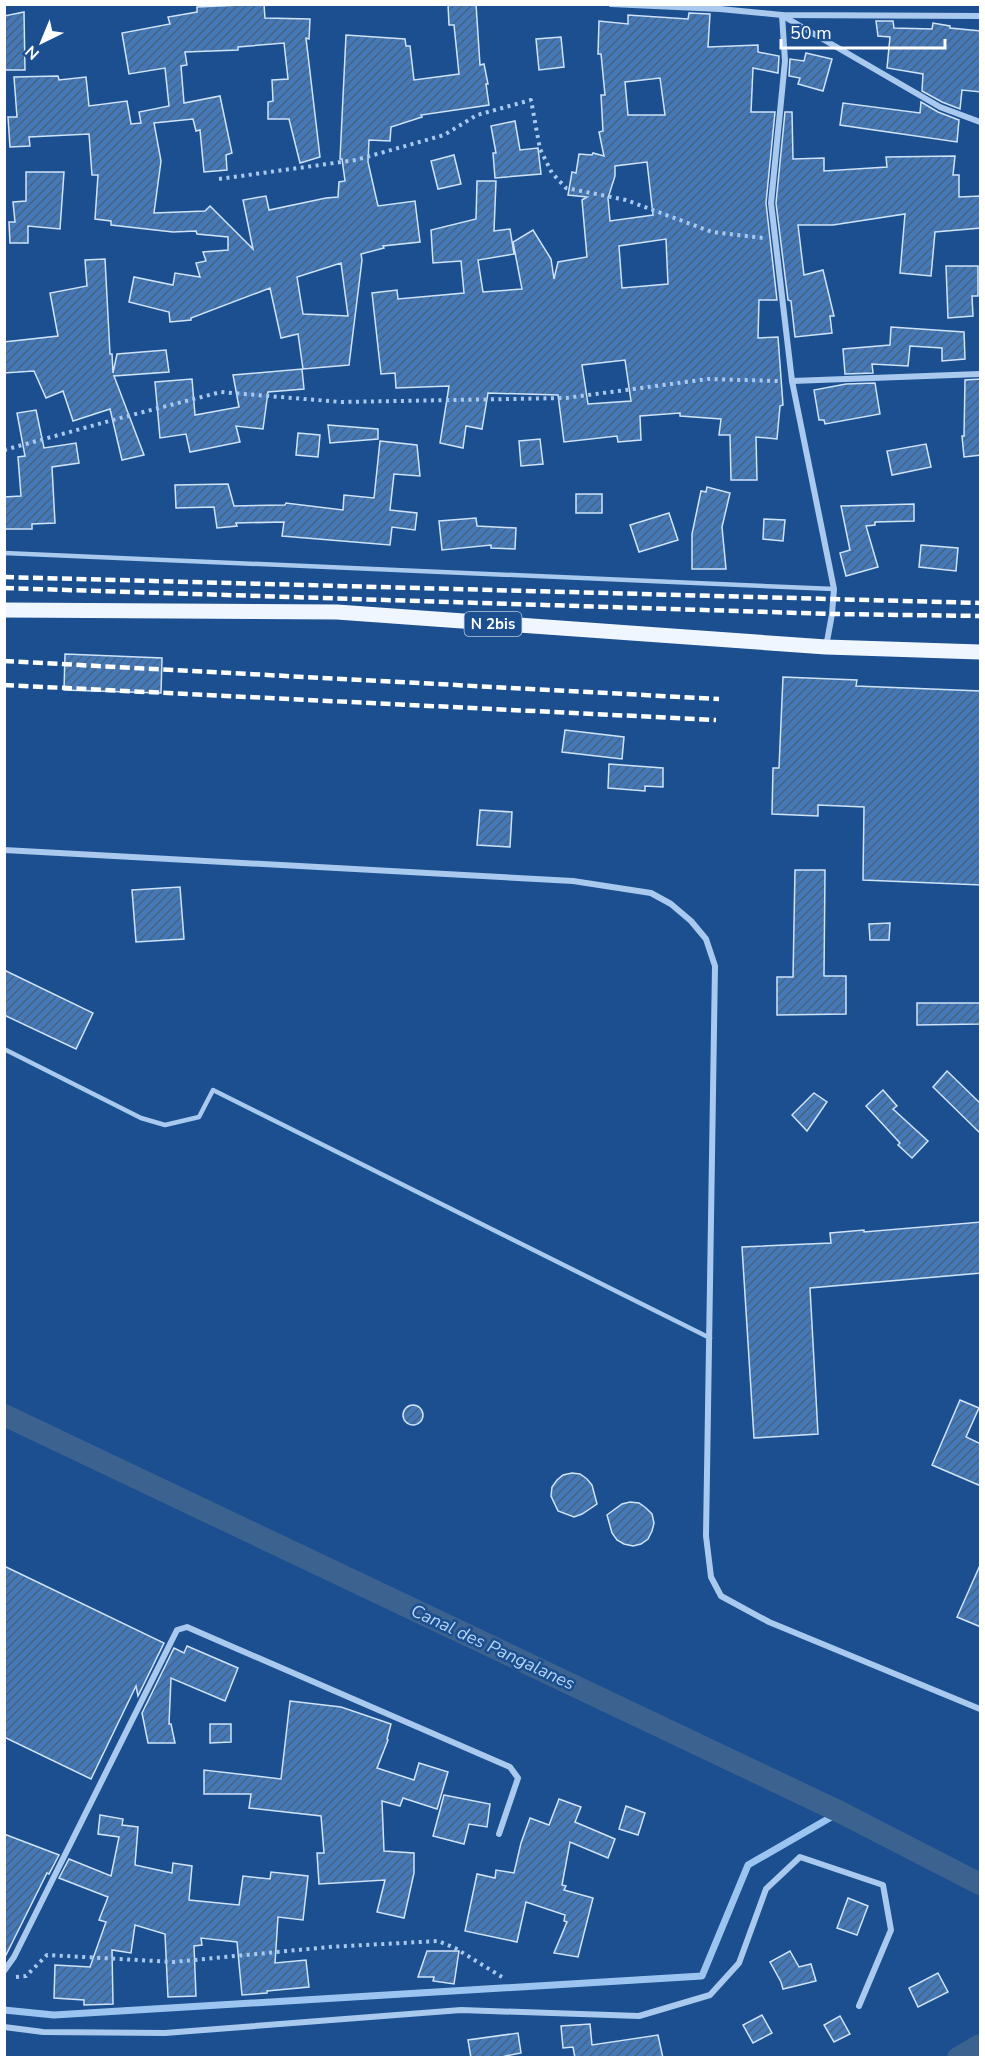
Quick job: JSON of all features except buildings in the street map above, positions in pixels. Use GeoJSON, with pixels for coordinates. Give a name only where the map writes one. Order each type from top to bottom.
{"type":"FeatureCollection","features":[{"type":"Feature","properties":{"kind":"main road","name":"N 2bis"},"geometry":{"type":"LineString","coordinates":[[4,610],[337,612],[826,647],[981,652]]}},
{"type":"Feature","properties":{"kind":"street"},"geometry":{"type":"LineString","coordinates":[[611,4],[720,9],[782,15],[981,16]]}},
{"type":"Feature","properties":{"kind":"street"},"geometry":{"type":"LineString","coordinates":[[782,15],[940,107],[981,122]]}},
{"type":"Feature","properties":{"kind":"street"},"geometry":{"type":"LineString","coordinates":[[782,15],[785,61],[771,203],[792,381],[834,589],[826,647]]}},
{"type":"Feature","properties":{"kind":"street"},"geometry":{"type":"LineString","coordinates":[[792,381],[981,374]]}},
{"type":"Feature","properties":{"kind":"street"},"geometry":{"type":"LineString","coordinates":[[4,850],[573,881],[651,893],[671,904],[691,921],[705,939],[715,966],[707,1558],[711,1578],[721,1596],[769,1622],[981,1709]]}},
{"type":"Feature","properties":{"kind":"street"},"geometry":{"type":"LineString","coordinates":[[4,1971],[14,1958],[177,1630],[187,1627],[510,1767],[518,1778],[499,1834]]}},
{"type":"Feature","properties":{"kind":"street"},"geometry":{"type":"LineString","coordinates":[[4,2027],[43,2032],[165,2033],[461,2010],[639,2016],[710,1995],[739,1963],[766,1889],[800,1857],[883,1885],[891,1930],[859,2006]]}},
{"type":"Feature","properties":{"kind":"lane"},"geometry":{"type":"LineString","coordinates":[[4,553],[834,589]]}},
{"type":"Feature","properties":{"kind":"lane"},"geometry":{"type":"LineString","coordinates":[[4,1049],[141,1119],[165,1125],[199,1117],[213,1090],[710,1338]]}},
{"type":"Feature","properties":{"kind":"path"},"geometry":{"type":"LineString","coordinates":[[219,179],[356,160],[444,135],[477,115],[531,100],[540,149],[552,173],[566,188],[626,200],[712,232],[776,240]]}},
{"type":"Feature","properties":{"kind":"path"},"geometry":{"type":"LineString","coordinates":[[4,163],[4,221]]}},
{"type":"Feature","properties":{"kind":"path"},"geometry":{"type":"LineString","coordinates":[[4,450],[221,392],[341,402],[566,398],[708,379],[792,381]]}},
{"type":"Feature","properties":{"kind":"path"},"geometry":{"type":"LineString","coordinates":[[15,1977],[26,1976],[46,1955],[173,1962],[329,1947],[438,1941],[455,1948],[502,1977]]}},
{"type":"Feature","properties":{"kind":"waterway","name":"Canal des Pangalanes"},"geometry":{"type":"LineString","coordinates":[[4,1415],[840,1812],[980,1884]]}},
{"type":"Feature","properties":{"kind":"waterway"},"geometry":{"type":"LineString","coordinates":[[4,2010],[54,2015],[702,1976],[748,1865],[840,1812]]}},
{"type":"Feature","properties":{"kind":"waterway","name":"Canal des Pangalanes"},"geometry":{"type":"LineString","coordinates":[[958,2058],[980,2045]]}},
{"type":"Feature","properties":{"kind":"railway"},"geometry":{"type":"LineString","coordinates":[[4,577],[980,603]]}},
{"type":"Feature","properties":{"kind":"railway"},"geometry":{"type":"LineString","coordinates":[[4,588],[832,614],[980,616]]}},
{"type":"Feature","properties":{"kind":"railway"},"geometry":{"type":"LineString","coordinates":[[4,661],[719,699]]}},
{"type":"Feature","properties":{"kind":"railway"},"geometry":{"type":"LineString","coordinates":[[4,685],[716,720]]}}]}
